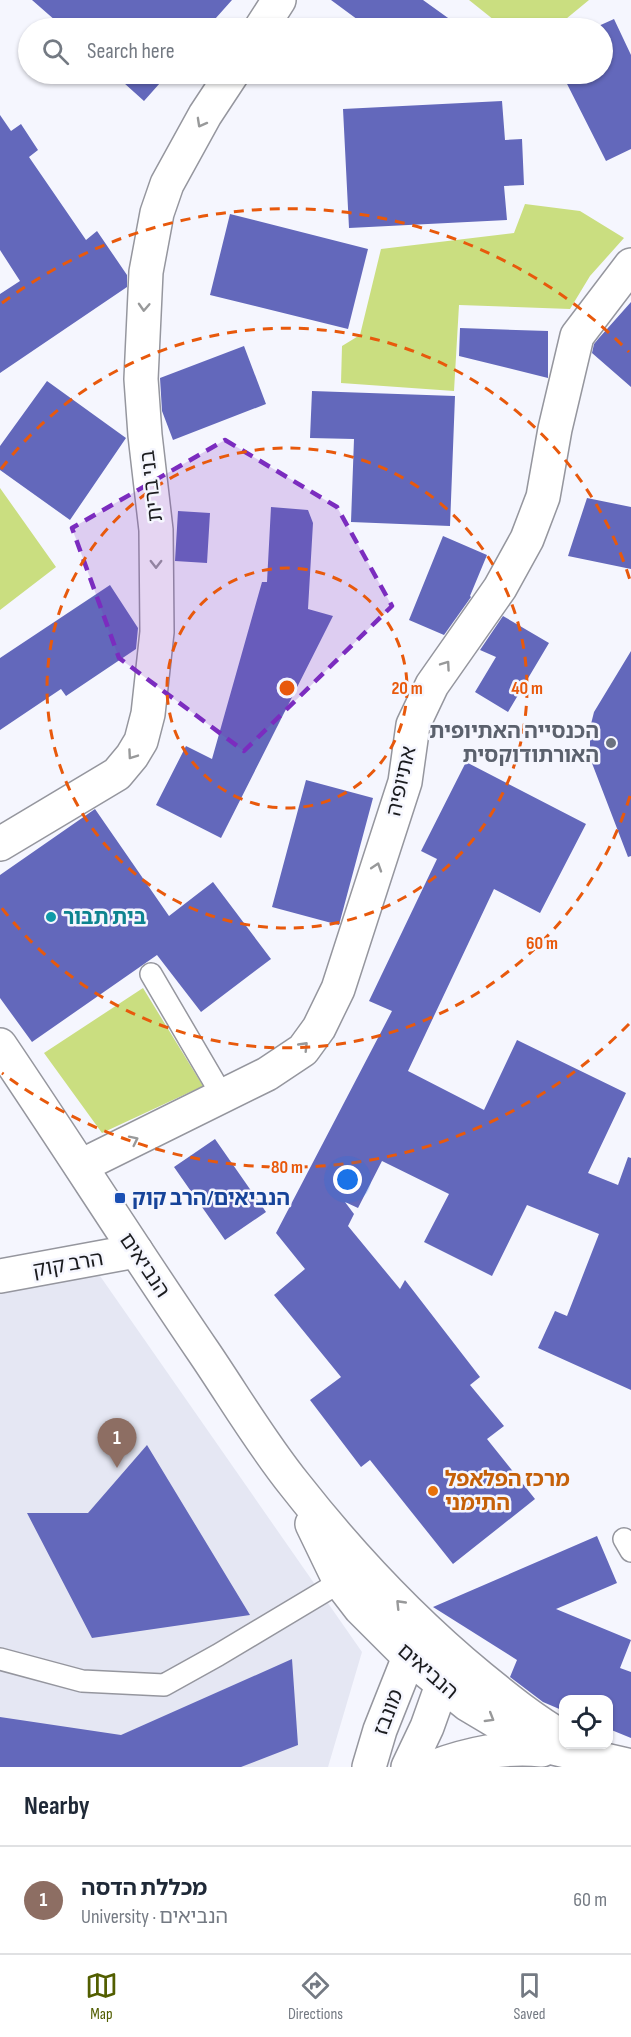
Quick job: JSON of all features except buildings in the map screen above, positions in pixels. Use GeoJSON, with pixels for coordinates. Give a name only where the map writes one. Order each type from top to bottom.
{"type":"FeatureCollection","features":[{"type":"Feature","properties":{"kind":"street"},"geometry":{"type":"LineString","coordinates":[[267,18],[279,0]]}},
{"type":"Feature","properties":{"kind":"street","name":"בני ברית"},"geometry":{"type":"LineString","coordinates":[[0,844],[117,774],[141,741],[148,714],[157,632],[156,530],[141,379],[146,272],[158,213],[167,184],[205,115],[225,84]]}},
{"type":"Feature","properties":{"kind":"street","name":"אתיופיה"},"geometry":{"type":"LineString","coordinates":[[81,1166],[267,1074],[303,1050],[319,1028],[338,989],[405,782],[413,725],[432,685],[500,588],[527,539],[543,497],[555,429],[577,336],[631,265]]}},
{"type":"Feature","properties":{"kind":"street","name":"הנביאים"},"geometry":{"type":"LineString","coordinates":[[0,1045],[293,1484],[358,1561],[442,1645],[515,1706],[588,1752]]}},
{"type":"Feature","properties":{"kind":"street","name":"הרב קוק"},"geometry":{"type":"LineString","coordinates":[[0,1276],[136,1251]]}},
{"type":"Feature","properties":{"kind":"street","name":"הנביאים"},"geometry":{"type":"LineString","coordinates":[[293,1484],[340,1582],[360,1608],[409,1657],[467,1704],[509,1729],[553,1749],[588,1752]]}},
{"type":"Feature","properties":{"kind":"street"},"geometry":{"type":"LineString","coordinates":[[409,1657],[442,1645]]}},
{"type":"Feature","properties":{"kind":"street","name":"מונבז"},"geometry":{"type":"LineString","coordinates":[[408,1767],[427,1727],[442,1685],[442,1645]]}},
{"type":"Feature","properties":{"kind":"street","name":"מונבז"},"geometry":{"type":"LineString","coordinates":[[369,1767],[380,1730],[409,1657]]}},
{"type":"Feature","properties":{"kind":"street"},"geometry":{"type":"LineString","coordinates":[[433,1767],[463,1756],[495,1749],[588,1752]]}},
{"type":"Feature","properties":{"kind":"lane"},"geometry":{"type":"LineString","coordinates":[[151,974],[223,1097]]}},
{"type":"Feature","properties":{"kind":"lane"},"geometry":{"type":"LineString","coordinates":[[0,1659],[82,1681],[164,1685],[340,1582]]}},
{"type":"Feature","properties":{"kind":"highlighted area"},"geometry":{"type":"Polygon","coordinates":[[[225,440],[337,507],[392,606],[244,751],[119,658],[72,528],[225,440]]]}},
{"type":"Feature","properties":{"kind":"shaded area"},"geometry":{"type":"Polygon","coordinates":[[[91,1263],[362,1652],[328,1767],[0,1767],[0,1284],[91,1263]]]}},
{"type":"Feature","properties":{"kind":"green space"},"geometry":{"type":"Polygon","coordinates":[[[469,0],[589,0],[567,18],[492,18],[469,0]]]}},
{"type":"Feature","properties":{"kind":"green space"},"geometry":{"type":"Polygon","coordinates":[[[525,204],[580,211],[624,238],[590,276],[570,309],[459,305],[454,391],[341,383],[342,346],[360,335],[381,249],[514,233],[525,204]]]}},
{"type":"Feature","properties":{"kind":"green space"},"geometry":{"type":"Polygon","coordinates":[[[0,488],[56,567],[0,610],[0,488]]]}},
{"type":"Feature","properties":{"kind":"green space"},"geometry":{"type":"Polygon","coordinates":[[[143,988],[203,1086],[102,1133],[44,1053],[143,988]]]}},
{"type":"Feature","properties":{"kind":"place","name":"הכנסייה האתיופית האורתודוקסית"},"geometry":{"type":"Point","coordinates":[611,743]}},
{"type":"Feature","properties":{"kind":"place","name":"בית תבור"},"geometry":{"type":"Point","coordinates":[51,917]}},
{"type":"Feature","properties":{"kind":"place","name":"הנביאים/הרב קוק"},"geometry":{"type":"Point","coordinates":[120,1198]}},
{"type":"Feature","properties":{"kind":"place","name":"מכללת הדסה"},"geometry":{"type":"Point","coordinates":[117,1468]}},
{"type":"Feature","properties":{"kind":"place","name":"מרכז הפלאפל התימני"},"geometry":{"type":"Point","coordinates":[433,1491]}}]}
